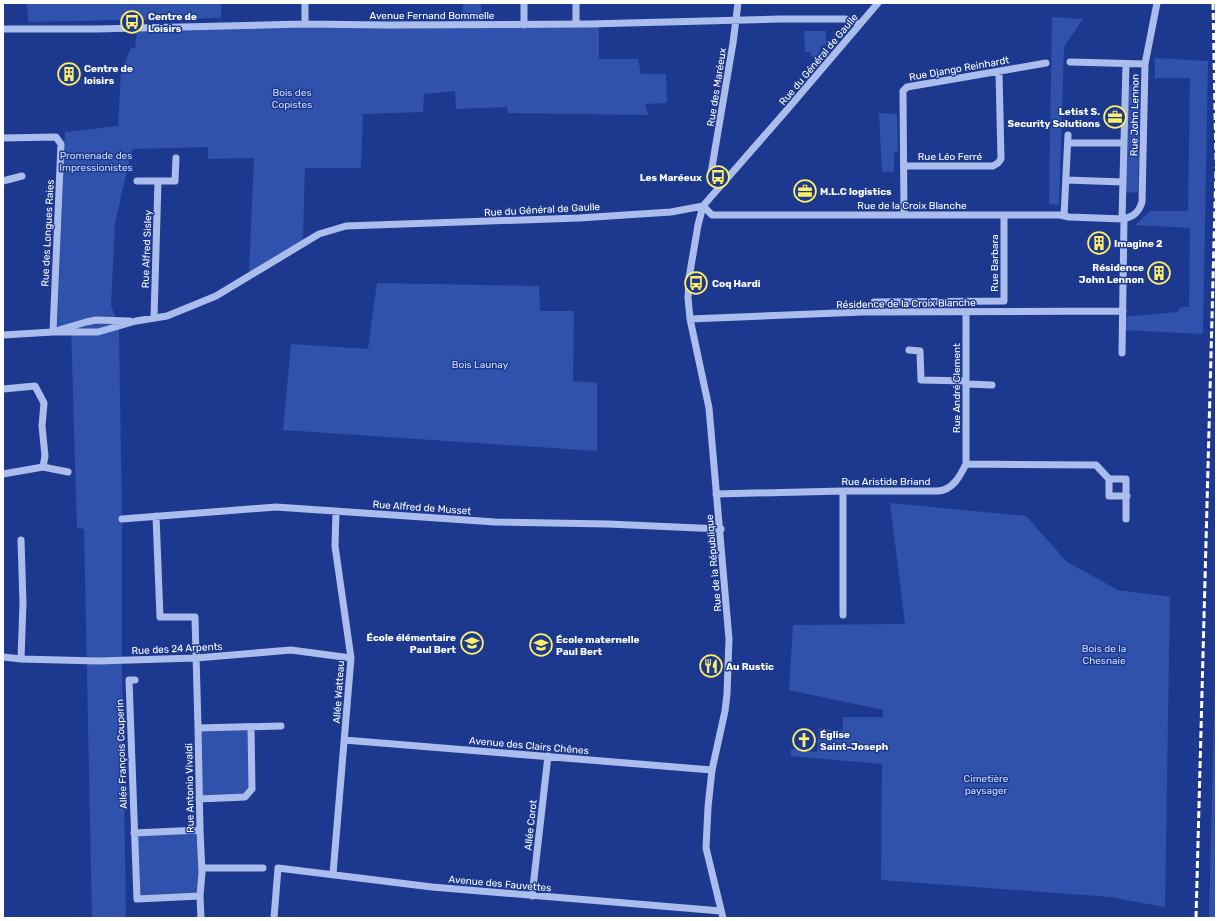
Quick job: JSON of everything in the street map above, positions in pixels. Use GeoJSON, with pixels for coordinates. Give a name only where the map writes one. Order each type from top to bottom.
{"type":"FeatureCollection","features":[{"type":"Feature","properties":{"kind":"street"},"geometry":{"type":"LineString","coordinates":[[305,3],[305,24]]}},
{"type":"Feature","properties":{"kind":"street"},"geometry":{"type":"LineString","coordinates":[[524,3],[524,25]]}},
{"type":"Feature","properties":{"kind":"street"},"geometry":{"type":"LineString","coordinates":[[576,3],[576,24]]}},
{"type":"Feature","properties":{"kind":"street","name":"Rue des Maréeux"},"geometry":{"type":"LineString","coordinates":[[711,173],[737,20],[738,3]]}},
{"type":"Feature","properties":{"kind":"street","name":"Rue du Général de Gaulle"},"geometry":{"type":"LineString","coordinates":[[3,335],[52,332],[98,332],[136,321],[167,316],[216,296],[306,240],[319,234],[346,226],[579,218],[671,212],[703,206],[878,3]]}},
{"type":"Feature","properties":{"kind":"street","name":"Rue John Lennon"},"geometry":{"type":"LineString","coordinates":[[1123,219],[1135,214],[1139,210],[1142,202],[1145,64],[1157,3]]}},
{"type":"Feature","properties":{"kind":"street","name":"Avenue Fernand Bommelle"},"geometry":{"type":"LineString","coordinates":[[3,29],[96,29],[305,24],[524,25],[846,19],[860,24]]}},
{"type":"Feature","properties":{"kind":"street"},"geometry":{"type":"LineString","coordinates":[[1070,62],[1145,64]]}},
{"type":"Feature","properties":{"kind":"street","name":"Rue Django Reinhardt"},"geometry":{"type":"LineString","coordinates":[[904,215],[903,91],[907,87],[1046,63]]}},
{"type":"Feature","properties":{"kind":"street"},"geometry":{"type":"LineString","coordinates":[[1122,353],[1123,182],[1126,64]]}},
{"type":"Feature","properties":{"kind":"street","name":"Rue Léo Ferré"},"geometry":{"type":"LineString","coordinates":[[904,166],[992,166],[998,163],[1001,158],[999,72]]}},
{"type":"Feature","properties":{"kind":"street"},"geometry":{"type":"LineString","coordinates":[[1064,216],[1068,135]]}},
{"type":"Feature","properties":{"kind":"street","name":"Rue des Longues Raies"},"geometry":{"type":"LineString","coordinates":[[3,138],[56,137],[61,144],[52,332]]}},
{"type":"Feature","properties":{"kind":"street"},"geometry":{"type":"LineString","coordinates":[[1068,143],[1124,143]]}},
{"type":"Feature","properties":{"kind":"street"},"geometry":{"type":"LineString","coordinates":[[137,181],[175,181],[176,158]]}},
{"type":"Feature","properties":{"kind":"street"},"geometry":{"type":"LineString","coordinates":[[3,181],[22,176]]}},
{"type":"Feature","properties":{"kind":"street"},"geometry":{"type":"LineString","coordinates":[[1066,180],[1123,182]]}},
{"type":"Feature","properties":{"kind":"street","name":"Rue Alfred Sisley"},"geometry":{"type":"LineString","coordinates":[[154,318],[158,181]]}},
{"type":"Feature","properties":{"kind":"street","name":"Rue de la Croix Blanche"},"geometry":{"type":"LineString","coordinates":[[703,206],[712,215],[1060,214],[1064,216],[1123,219]]}},
{"type":"Feature","properties":{"kind":"street","name":"Rue de la République"},"geometry":{"type":"LineString","coordinates":[[703,206],[698,225],[689,278],[688,298],[690,319],[709,408],[716,494],[721,529],[729,638],[729,660],[725,711],[712,770],[706,848],[722,915]]}},
{"type":"Feature","properties":{"kind":"street","name":"Rue Barbara"},"geometry":{"type":"LineString","coordinates":[[874,302],[1004,301],[1004,215]]}},
{"type":"Feature","properties":{"kind":"street","name":"Résidence de la Croix Blanche"},"geometry":{"type":"LineString","coordinates":[[690,319],[863,312],[1123,310]]}},
{"type":"Feature","properties":{"kind":"street","name":"Rue André Clement"},"geometry":{"type":"LineString","coordinates":[[966,312],[966,464]]}},
{"type":"Feature","properties":{"kind":"street","name":"Rue du Général de Gaulle"},"geometry":{"type":"LineString","coordinates":[[52,332],[96,320],[136,321]]}},
{"type":"Feature","properties":{"kind":"street"},"geometry":{"type":"LineString","coordinates":[[909,350],[920,351],[921,380],[992,385]]}},
{"type":"Feature","properties":{"kind":"street"},"geometry":{"type":"LineString","coordinates":[[3,389],[35,386],[44,402],[42,426],[45,456],[43,467]]}},
{"type":"Feature","properties":{"kind":"street"},"geometry":{"type":"LineString","coordinates":[[966,464],[1096,465],[1109,479],[1109,496],[1127,496]]}},
{"type":"Feature","properties":{"kind":"street","name":"Rue Aristide Briand"},"geometry":{"type":"LineString","coordinates":[[716,494],[843,491],[942,491],[954,484],[966,464]]}},
{"type":"Feature","properties":{"kind":"street"},"geometry":{"type":"LineString","coordinates":[[3,474],[43,467],[68,472]]}},
{"type":"Feature","properties":{"kind":"street"},"geometry":{"type":"LineString","coordinates":[[1109,479],[1126,479],[1126,519]]}},
{"type":"Feature","properties":{"kind":"street"},"geometry":{"type":"LineString","coordinates":[[843,491],[843,615]]}},
{"type":"Feature","properties":{"kind":"street","name":"Rue Alfred de Musset"},"geometry":{"type":"LineString","coordinates":[[122,518],[276,507],[495,522],[608,524],[721,529]]}},
{"type":"Feature","properties":{"kind":"street","name":"Allée Watteau"},"geometry":{"type":"LineString","coordinates":[[333,874],[351,658],[335,546],[336,511]]}},
{"type":"Feature","properties":{"kind":"street","name":"Rue Antonio Vivaldi"},"geometry":{"type":"LineString","coordinates":[[156,516],[160,617],[195,616],[202,868],[200,896],[201,918]]}},
{"type":"Feature","properties":{"kind":"street"},"geometry":{"type":"LineString","coordinates":[[21,540],[23,602],[21,659]]}},
{"type":"Feature","properties":{"kind":"street","name":"Rue des 24 Arpents"},"geometry":{"type":"LineString","coordinates":[[3,657],[21,659],[98,661],[196,658],[291,650],[351,658]]}},
{"type":"Feature","properties":{"kind":"street","name":"Allée François Couperin"},"geometry":{"type":"LineString","coordinates":[[134,833],[129,680],[135,680]]}},
{"type":"Feature","properties":{"kind":"street"},"geometry":{"type":"LineString","coordinates":[[198,728],[281,726]]}},
{"type":"Feature","properties":{"kind":"street"},"geometry":{"type":"LineString","coordinates":[[199,799],[245,797],[252,789],[251,727]]}},
{"type":"Feature","properties":{"kind":"street","name":"Avenue des Clairs Chênes"},"geometry":{"type":"LineString","coordinates":[[344,740],[712,770]]}},
{"type":"Feature","properties":{"kind":"street","name":"Allée Corot"},"geometry":{"type":"LineString","coordinates":[[532,896],[548,756]]}},
{"type":"Feature","properties":{"kind":"street"},"geometry":{"type":"LineString","coordinates":[[200,830],[134,833],[137,899],[200,896]]}},
{"type":"Feature","properties":{"kind":"street"},"geometry":{"type":"LineString","coordinates":[[202,868],[263,868]]}},
{"type":"Feature","properties":{"kind":"street","name":"Avenue des Fauvettes"},"geometry":{"type":"LineString","coordinates":[[274,918],[278,868],[432,888],[532,896],[722,915]]}},
{"type":"Feature","properties":{"kind":"green space"},"geometry":{"type":"Polygon","coordinates":[[[27,3],[221,3],[221,18],[28,22],[27,3]]]}},
{"type":"Feature","properties":{"kind":"green space"},"geometry":{"type":"Polygon","coordinates":[[[463,3],[481,3],[482,22],[462,21],[463,3]]]}},
{"type":"Feature","properties":{"kind":"green space"},"geometry":{"type":"Polygon","coordinates":[[[1052,17],[1083,19],[1064,47],[1059,205],[1049,204],[1052,17]]]}},
{"type":"Feature","properties":{"kind":"green space","name":"Bois des Copistes"},"geometry":{"type":"Polygon","coordinates":[[[599,24],[599,59],[638,59],[641,74],[666,74],[667,103],[645,104],[648,115],[508,113],[507,107],[456,109],[455,91],[424,94],[423,112],[363,114],[361,168],[305,168],[303,241],[249,273],[254,158],[208,159],[208,147],[132,149],[115,223],[111,305],[119,329],[126,918],[92,918],[84,529],[77,528],[71,327],[57,331],[65,132],[118,126],[121,72],[131,48],[135,48],[137,30],[139,28],[599,24]]]}},
{"type":"Feature","properties":{"kind":"green space"},"geometry":{"type":"Polygon","coordinates":[[[804,31],[826,31],[826,45],[821,46],[819,54],[813,58],[810,52],[805,52],[804,31]]]}},
{"type":"Feature","properties":{"kind":"green space"},"geometry":{"type":"Polygon","coordinates":[[[1155,58],[1208,61],[1203,334],[1122,330],[1123,317],[1177,312],[1181,307],[1189,307],[1190,228],[1135,225],[1151,211],[1188,211],[1190,78],[1155,78],[1155,58]]]}},
{"type":"Feature","properties":{"kind":"green space"},"geometry":{"type":"Polygon","coordinates":[[[1127,85],[1140,85],[1138,192],[1124,193],[1127,85]]]}},
{"type":"Feature","properties":{"kind":"green space"},"geometry":{"type":"Polygon","coordinates":[[[879,113],[897,114],[898,151],[894,153],[894,172],[882,172],[879,113]]]}},
{"type":"Feature","properties":{"kind":"green space","name":"Bois Launay"},"geometry":{"type":"Polygon","coordinates":[[[377,283],[539,286],[540,311],[574,311],[573,381],[597,383],[597,451],[283,430],[291,344],[368,349],[377,283]]]}},
{"type":"Feature","properties":{"kind":"green space"},"geometry":{"type":"Polygon","coordinates":[[[890,503],[1026,516],[1067,562],[1118,590],[1170,597],[1165,907],[1110,897],[881,880],[882,764],[791,756],[791,749],[817,752],[819,728],[843,731],[843,717],[883,717],[883,710],[789,690],[793,625],[905,624],[890,503]]]}},
{"type":"Feature","properties":{"kind":"green space"},"geometry":{"type":"Polygon","coordinates":[[[1216,638],[1216,918],[1209,918],[1216,638]]]}},
{"type":"Feature","properties":{"kind":"green space"},"geometry":{"type":"Polygon","coordinates":[[[251,727],[252,789],[245,797],[199,799],[198,728],[251,727]]]}},
{"type":"Feature","properties":{"kind":"green space"},"geometry":{"type":"Polygon","coordinates":[[[200,830],[200,896],[137,899],[134,833],[200,830]]]}},
{"type":"Feature","properties":{"kind":"railway"},"geometry":{"type":"LineString","coordinates":[[1213,3],[1216,163]]}},
{"type":"Feature","properties":{"kind":"railway"},"geometry":{"type":"LineString","coordinates":[[1196,918],[1216,167]]}},
{"type":"Feature","properties":{"kind":"place","name":"Centre de Loisirs"},"geometry":{"type":"Point","coordinates":[132,22]}},
{"type":"Feature","properties":{"kind":"place","name":"Centre de loisirs"},"geometry":{"type":"Point","coordinates":[69,74]}},
{"type":"Feature","properties":{"kind":"place","name":"Letist S. Security Solutions"},"geometry":{"type":"Point","coordinates":[1115,117]}},
{"type":"Feature","properties":{"kind":"place","name":"Les Maréeux"},"geometry":{"type":"Point","coordinates":[718,177]}},
{"type":"Feature","properties":{"kind":"place","name":"M.L.C logistics"},"geometry":{"type":"Point","coordinates":[805,191]}},
{"type":"Feature","properties":{"kind":"place","name":"Imagine 2"},"geometry":{"type":"Point","coordinates":[1099,243]}},
{"type":"Feature","properties":{"kind":"place","name":"Résidence John Lennon"},"geometry":{"type":"Point","coordinates":[1159,273]}},
{"type":"Feature","properties":{"kind":"place","name":"Coq Hardi"},"geometry":{"type":"Point","coordinates":[696,283]}},
{"type":"Feature","properties":{"kind":"place","name":"École élémentaire Paul Bert"},"geometry":{"type":"Point","coordinates":[472,643]}},
{"type":"Feature","properties":{"kind":"place","name":"École maternelle Paul Bert"},"geometry":{"type":"Point","coordinates":[541,645]}},
{"type":"Feature","properties":{"kind":"place","name":"Au Rustic"},"geometry":{"type":"Point","coordinates":[711,666]}},
{"type":"Feature","properties":{"kind":"place","name":"Église Saint-Joseph"},"geometry":{"type":"Point","coordinates":[804,740]}},
{"type":"Feature","properties":{"kind":"park label","name":"Promenade des Impressionistes"},"geometry":{"type":"Point","coordinates":[96,160]}},
{"type":"Feature","properties":{"kind":"park label","name":"Bois de la Chesnaie"},"geometry":{"type":"Point","coordinates":[1104,654]}},
{"type":"Feature","properties":{"kind":"park label","name":"Cimetière paysager"},"geometry":{"type":"Point","coordinates":[986,784]}}]}
